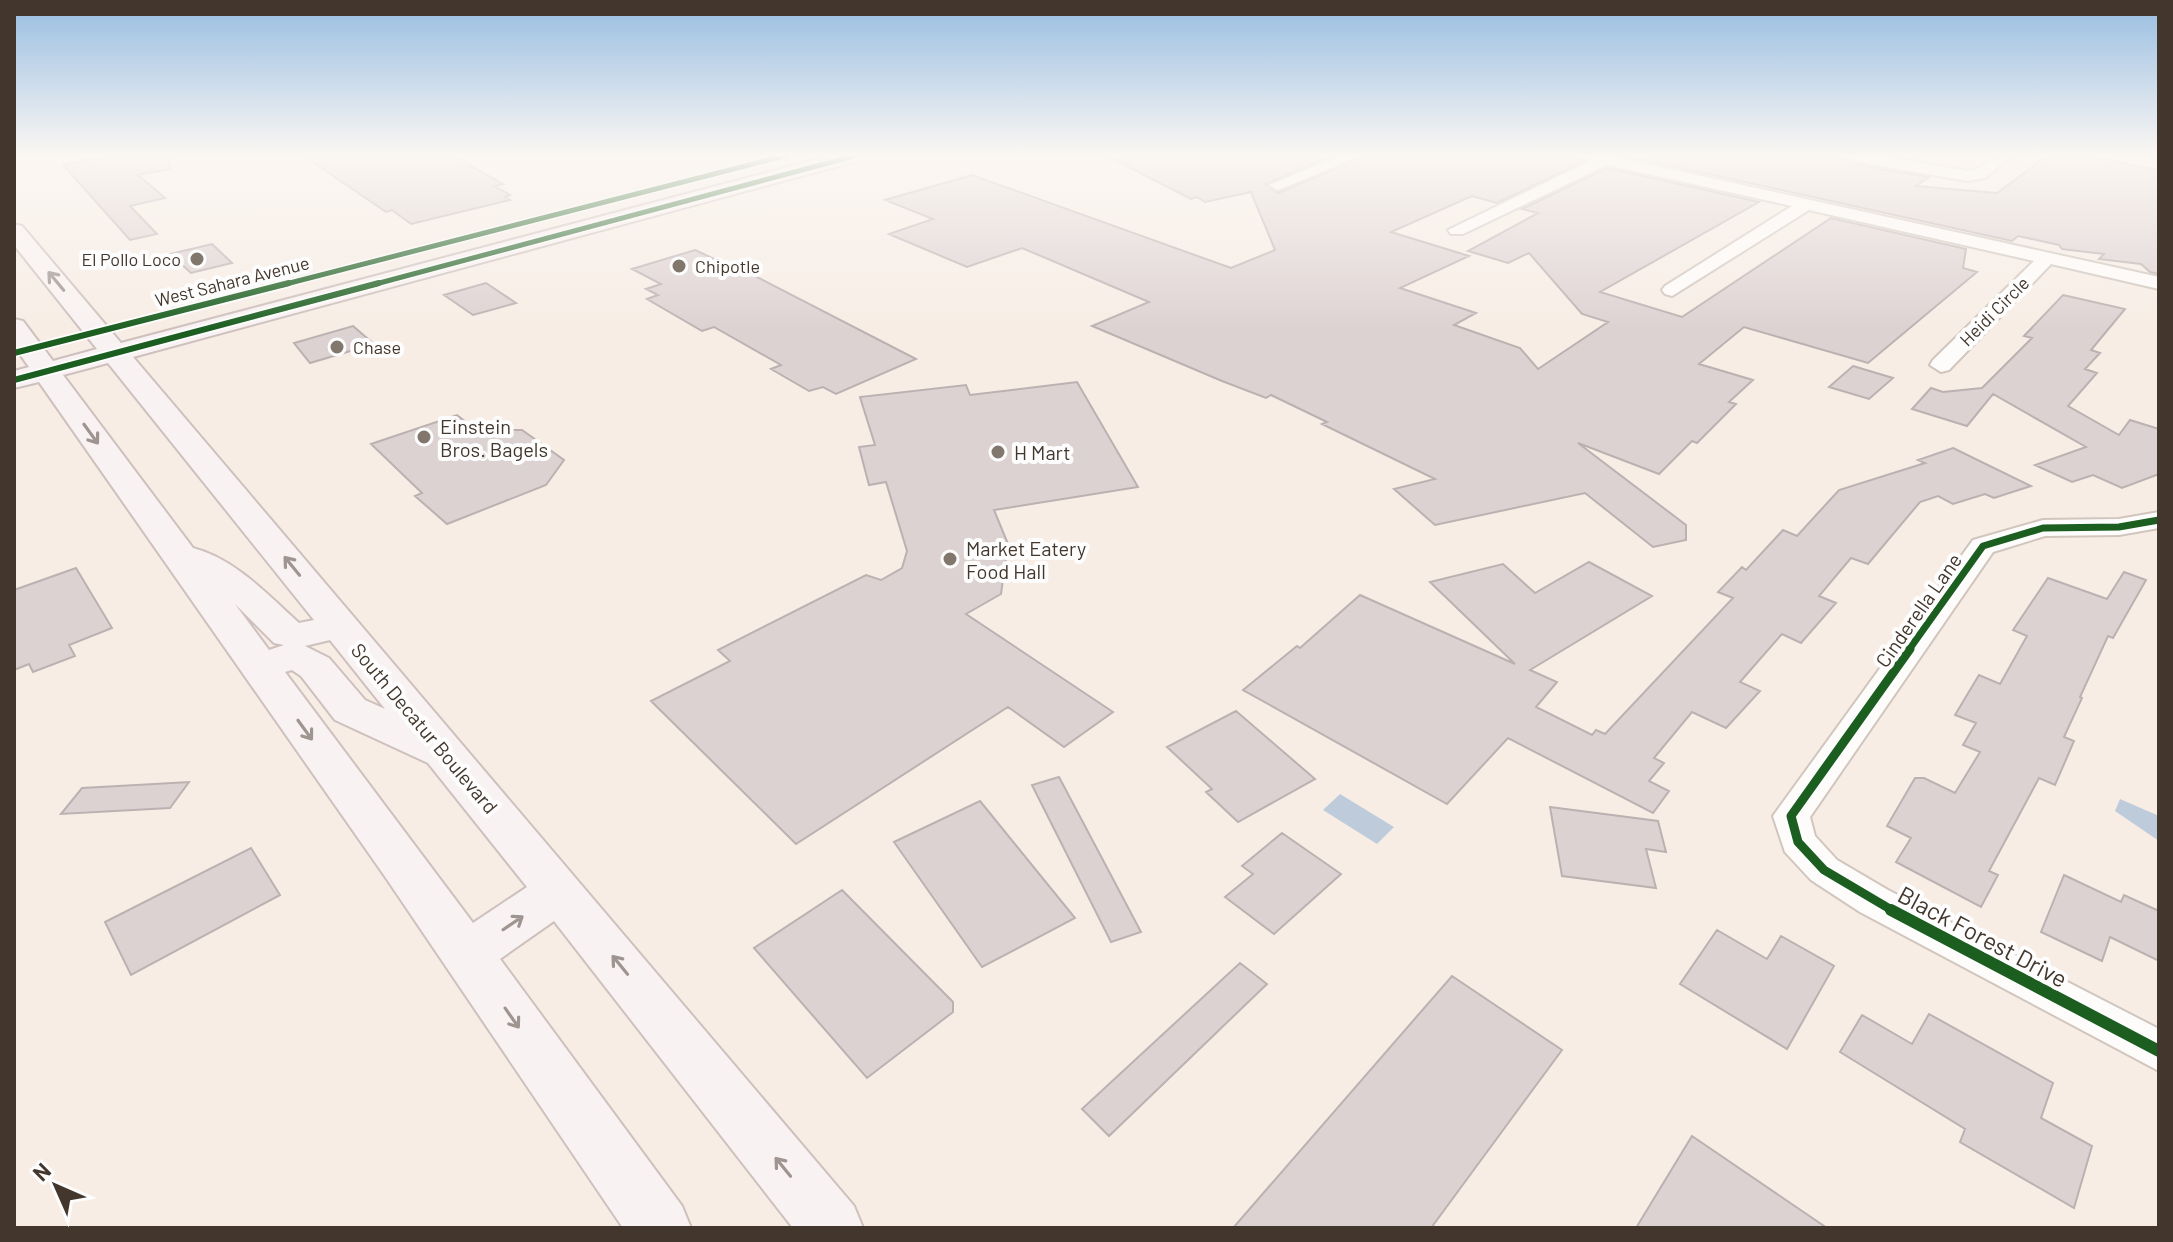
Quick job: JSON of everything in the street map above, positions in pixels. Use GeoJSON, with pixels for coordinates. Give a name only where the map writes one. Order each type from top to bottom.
{"type":"FeatureCollection","features":[{"type":"Feature","properties":{"kind":"main road","name":"West Sahara Avenue"},"geometry":{"type":"LineString","coordinates":[[106,342],[597,214]]}},
{"type":"Feature","properties":{"kind":"main road","name":"West Sahara Avenue"},"geometry":{"type":"LineString","coordinates":[[23,356],[106,342],[485,254],[605,214]]}},
{"type":"Feature","properties":{"kind":"main road","name":"South Decatur Boulevard"},"geometry":{"type":"LineString","coordinates":[[14,231],[560,891],[832,1228]]}},
{"type":"Feature","properties":{"kind":"main road"},"geometry":{"type":"LineString","coordinates":[[23,356],[177,553],[660,1228]]}},
{"type":"Feature","properties":{"kind":"main road"},"geometry":{"type":"LineString","coordinates":[[177,553],[210,567],[241,590],[288,634],[302,635],[341,626]]}},
{"type":"Feature","properties":{"kind":"main road"},"geometry":{"type":"LineString","coordinates":[[260,667],[287,657],[302,658],[315,667],[350,710],[448,755]]}},
{"type":"Feature","properties":{"kind":"main road"},"geometry":{"type":"LineString","coordinates":[[466,955],[560,891]]}},
{"type":"Feature","properties":{"kind":"street"},"geometry":{"type":"LineString","coordinates":[[1457,230],[1488,214]]}},
{"type":"Feature","properties":{"kind":"street"},"geometry":{"type":"LineString","coordinates":[[1672,290],[1791,214]]}},
{"type":"Feature","properties":{"kind":"street"},"geometry":{"type":"LineString","coordinates":[[1846,214],[2159,283]]}},
{"type":"Feature","properties":{"kind":"street","name":"Heidi Circle"},"geometry":{"type":"LineString","coordinates":[[1941,365],[2047,258]]}},
{"type":"Feature","properties":{"kind":"street","name":"Cinderella Lane"},"geometry":{"type":"LineString","coordinates":[[1798,842],[1791,816],[1983,546],[2043,528],[2119,527],[2159,520]]}},
{"type":"Feature","properties":{"kind":"street","name":"Black Forest Drive"},"geometry":{"type":"LineString","coordinates":[[1798,842],[1824,870],[1874,901],[2159,1051]]}},
{"type":"Feature","properties":{"kind":"water"},"geometry":{"type":"Polygon","coordinates":[[[1340,794],[1394,827],[1377,844],[1323,810],[1340,794]]]}},
{"type":"Feature","properties":{"kind":"water"},"geometry":{"type":"Polygon","coordinates":[[[2120,799],[2159,816],[2159,841],[2115,811],[2120,799]]]}},
{"type":"Feature","properties":{"kind":"building"},"geometry":{"type":"Polygon","coordinates":[[[107,214],[138,214],[157,234],[130,240],[107,214]]]}},
{"type":"Feature","properties":{"kind":"building"},"geometry":{"type":"Polygon","coordinates":[[[397,214],[452,214],[411,224],[397,214]]]}},
{"type":"Feature","properties":{"kind":"building"},"geometry":{"type":"Polygon","coordinates":[[[920,214],[1081,214],[1231,268],[1275,250],[1260,214],[1432,214],[1391,232],[1469,256],[1400,288],[1476,313],[1454,325],[1520,348],[1538,369],[1608,322],[1582,314],[1529,253],[1508,263],[1468,251],[1536,214],[1738,214],[1600,292],[1682,317],[1831,218],[1966,249],[1963,268],[1977,272],[1868,363],[1744,327],[1699,364],[1753,380],[1729,402],[1736,404],[1697,443],[1692,441],[1659,474],[1578,443],[1686,525],[1686,540],[1653,547],[1585,493],[1435,525],[1394,489],[1435,479],[1322,424],[1327,422],[1271,395],[1266,398],[1092,326],[1149,302],[1022,248],[967,267],[889,234],[933,219],[920,214]]]}},
{"type":"Feature","properties":{"kind":"building"},"geometry":{"type":"Polygon","coordinates":[[[1890,214],[2159,214],[2159,274],[2150,272],[2141,264],[2099,259],[2104,254],[2062,249],[2059,245],[2018,236],[2012,241],[1890,214]]]}},
{"type":"Feature","properties":{"kind":"building","name":"El Pollo Loco"},"geometry":{"type":"Polygon","coordinates":[[[212,244],[232,263],[191,273],[170,254],[212,244]]]}},
{"type":"Feature","properties":{"kind":"building"},"geometry":{"type":"Polygon","coordinates":[[[695,250],[725,264],[730,263],[916,359],[836,394],[823,387],[809,391],[771,369],[781,365],[714,327],[702,331],[647,299],[658,295],[646,289],[661,284],[632,269],[695,250]]]}},
{"type":"Feature","properties":{"kind":"building"},"geometry":{"type":"Polygon","coordinates":[[[486,283],[516,303],[473,315],[444,295],[486,283]]]}},
{"type":"Feature","properties":{"kind":"building"},"geometry":{"type":"Polygon","coordinates":[[[2063,295],[2125,309],[2091,350],[2100,353],[2085,369],[2097,373],[2068,406],[2119,435],[2130,420],[2159,429],[2159,474],[2122,488],[2093,475],[2072,482],[2035,465],[2086,447],[1993,394],[1967,426],[1912,409],[1931,388],[1943,392],[1982,388],[2032,338],[2024,336],[2063,295]]]}},
{"type":"Feature","properties":{"kind":"building","name":"Chase"},"geometry":{"type":"Polygon","coordinates":[[[353,326],[374,344],[310,363],[294,343],[353,326]]]}},
{"type":"Feature","properties":{"kind":"building"},"geometry":{"type":"Polygon","coordinates":[[[1853,366],[1893,378],[1869,399],[1829,387],[1853,366]]]}},
{"type":"Feature","properties":{"kind":"building"},"geometry":{"type":"Polygon","coordinates":[[[1077,382],[1138,487],[994,510],[1008,544],[1001,594],[966,614],[1113,712],[1064,747],[1008,707],[796,844],[651,701],[730,661],[718,650],[866,575],[881,580],[902,568],[907,551],[886,482],[869,485],[859,447],[875,445],[860,397],[966,385],[970,395],[1077,382]]]}},
{"type":"Feature","properties":{"kind":"building"},"geometry":{"type":"Polygon","coordinates":[[[457,415],[476,430],[522,430],[564,460],[546,485],[447,524],[415,496],[422,493],[371,444],[457,415]]]}},
{"type":"Feature","properties":{"kind":"building"},"geometry":{"type":"Polygon","coordinates":[[[1953,448],[2031,486],[1994,498],[1985,494],[1953,504],[1938,496],[1920,502],[1868,564],[1851,558],[1819,596],[1836,603],[1801,643],[1782,634],[1740,682],[1760,691],[1726,728],[1692,712],[1654,758],[1664,763],[1649,781],[1669,791],[1653,813],[1508,738],[1447,804],[1243,690],[1297,646],[1300,648],[1360,595],[1515,664],[1430,582],[1503,564],[1535,593],[1589,562],[1652,596],[1530,670],[1557,682],[1536,707],[1592,735],[1596,730],[1605,734],[1733,598],[1718,592],[1742,567],[1746,570],[1783,530],[1797,536],[1839,490],[1925,463],[1918,460],[1953,448]]]}},
{"type":"Feature","properties":{"kind":"building"},"geometry":{"type":"Polygon","coordinates":[[[76,568],[112,628],[69,645],[75,656],[33,672],[29,664],[14,670],[14,590],[76,568]]]}},
{"type":"Feature","properties":{"kind":"building"},"geometry":{"type":"Polygon","coordinates":[[[2124,572],[2146,580],[2113,638],[2108,636],[2080,697],[2064,737],[2074,741],[2055,785],[2039,778],[1989,871],[1998,875],[1981,907],[1896,862],[1911,838],[1887,826],[1915,778],[1924,778],[1955,793],[1980,752],[1963,745],[1976,723],[1955,715],[1979,675],[2000,684],[2027,636],[2013,630],[2048,578],[2107,599],[2124,572]]]}},
{"type":"Feature","properties":{"kind":"building"},"geometry":{"type":"Polygon","coordinates":[[[1236,711],[1315,779],[1238,822],[1206,792],[1212,789],[1167,747],[1236,711]]]}},
{"type":"Feature","properties":{"kind":"building"},"geometry":{"type":"Polygon","coordinates":[[[1059,777],[1141,932],[1111,942],[1032,785],[1059,777]]]}},
{"type":"Feature","properties":{"kind":"building"},"geometry":{"type":"Polygon","coordinates":[[[189,782],[170,808],[61,814],[82,788],[189,782]]]}},
{"type":"Feature","properties":{"kind":"building"},"geometry":{"type":"Polygon","coordinates":[[[980,801],[1075,918],[982,967],[894,842],[980,801]]]}},
{"type":"Feature","properties":{"kind":"building"},"geometry":{"type":"Polygon","coordinates":[[[1550,807],[1658,821],[1666,852],[1646,849],[1656,888],[1562,876],[1550,807]]]}},
{"type":"Feature","properties":{"kind":"building"},"geometry":{"type":"Polygon","coordinates":[[[1282,833],[1341,874],[1274,934],[1225,897],[1253,874],[1242,866],[1282,833]]]}},
{"type":"Feature","properties":{"kind":"building"},"geometry":{"type":"Polygon","coordinates":[[[251,848],[280,895],[131,975],[105,922],[251,848]]]}},
{"type":"Feature","properties":{"kind":"building"},"geometry":{"type":"Polygon","coordinates":[[[2064,875],[2121,902],[2124,895],[2159,911],[2159,961],[2110,937],[2102,961],[2041,932],[2064,875]]]}},
{"type":"Feature","properties":{"kind":"building"},"geometry":{"type":"Polygon","coordinates":[[[842,890],[953,1002],[953,1012],[867,1078],[754,948],[842,890]]]}},
{"type":"Feature","properties":{"kind":"building"},"geometry":{"type":"Polygon","coordinates":[[[1717,930],[1767,959],[1781,936],[1834,966],[1787,1049],[1680,984],[1717,930]]]}},
{"type":"Feature","properties":{"kind":"building"},"geometry":{"type":"Polygon","coordinates":[[[1240,963],[1267,984],[1109,1136],[1082,1109],[1240,963]]]}},
{"type":"Feature","properties":{"kind":"building"},"geometry":{"type":"Polygon","coordinates":[[[1452,976],[1562,1050],[1431,1228],[1233,1228],[1452,976]]]}},
{"type":"Feature","properties":{"kind":"building"},"geometry":{"type":"Polygon","coordinates":[[[1929,1014],[2053,1083],[2041,1118],[2092,1146],[2074,1208],[1960,1142],[1965,1129],[1840,1052],[1862,1015],[1912,1044],[1929,1014]]]}},
{"type":"Feature","properties":{"kind":"building"},"geometry":{"type":"Polygon","coordinates":[[[1692,1136],[1827,1228],[1636,1228],[1692,1136]]]}},
{"type":"Feature","properties":{"kind":"cycle path"},"geometry":{"type":"LineString","coordinates":[[14,353],[557,214]]}},
{"type":"Feature","properties":{"kind":"cycle path"},"geometry":{"type":"LineString","coordinates":[[14,380],[637,214]]}},
{"type":"Feature","properties":{"kind":"cycle path"},"geometry":{"type":"LineString","coordinates":[[2159,520],[2119,527],[2043,528],[1983,546],[1791,816],[1798,842],[1824,870],[1874,901],[2159,1051]]}},
{"type":"Feature","properties":{"kind":"place","name":"El Pollo Loco"},"geometry":{"type":"Point","coordinates":[197,259]}},
{"type":"Feature","properties":{"kind":"place","name":"Chipotle"},"geometry":{"type":"Point","coordinates":[679,266]}},
{"type":"Feature","properties":{"kind":"place","name":"Chase"},"geometry":{"type":"Point","coordinates":[337,347]}},
{"type":"Feature","properties":{"kind":"place","name":"Einstein Bros. Bagels"},"geometry":{"type":"Point","coordinates":[424,437]}},
{"type":"Feature","properties":{"kind":"place","name":"H Mart"},"geometry":{"type":"Point","coordinates":[998,452]}},
{"type":"Feature","properties":{"kind":"place","name":"Market Eatery Food Hall"},"geometry":{"type":"Point","coordinates":[950,559]}}]}
